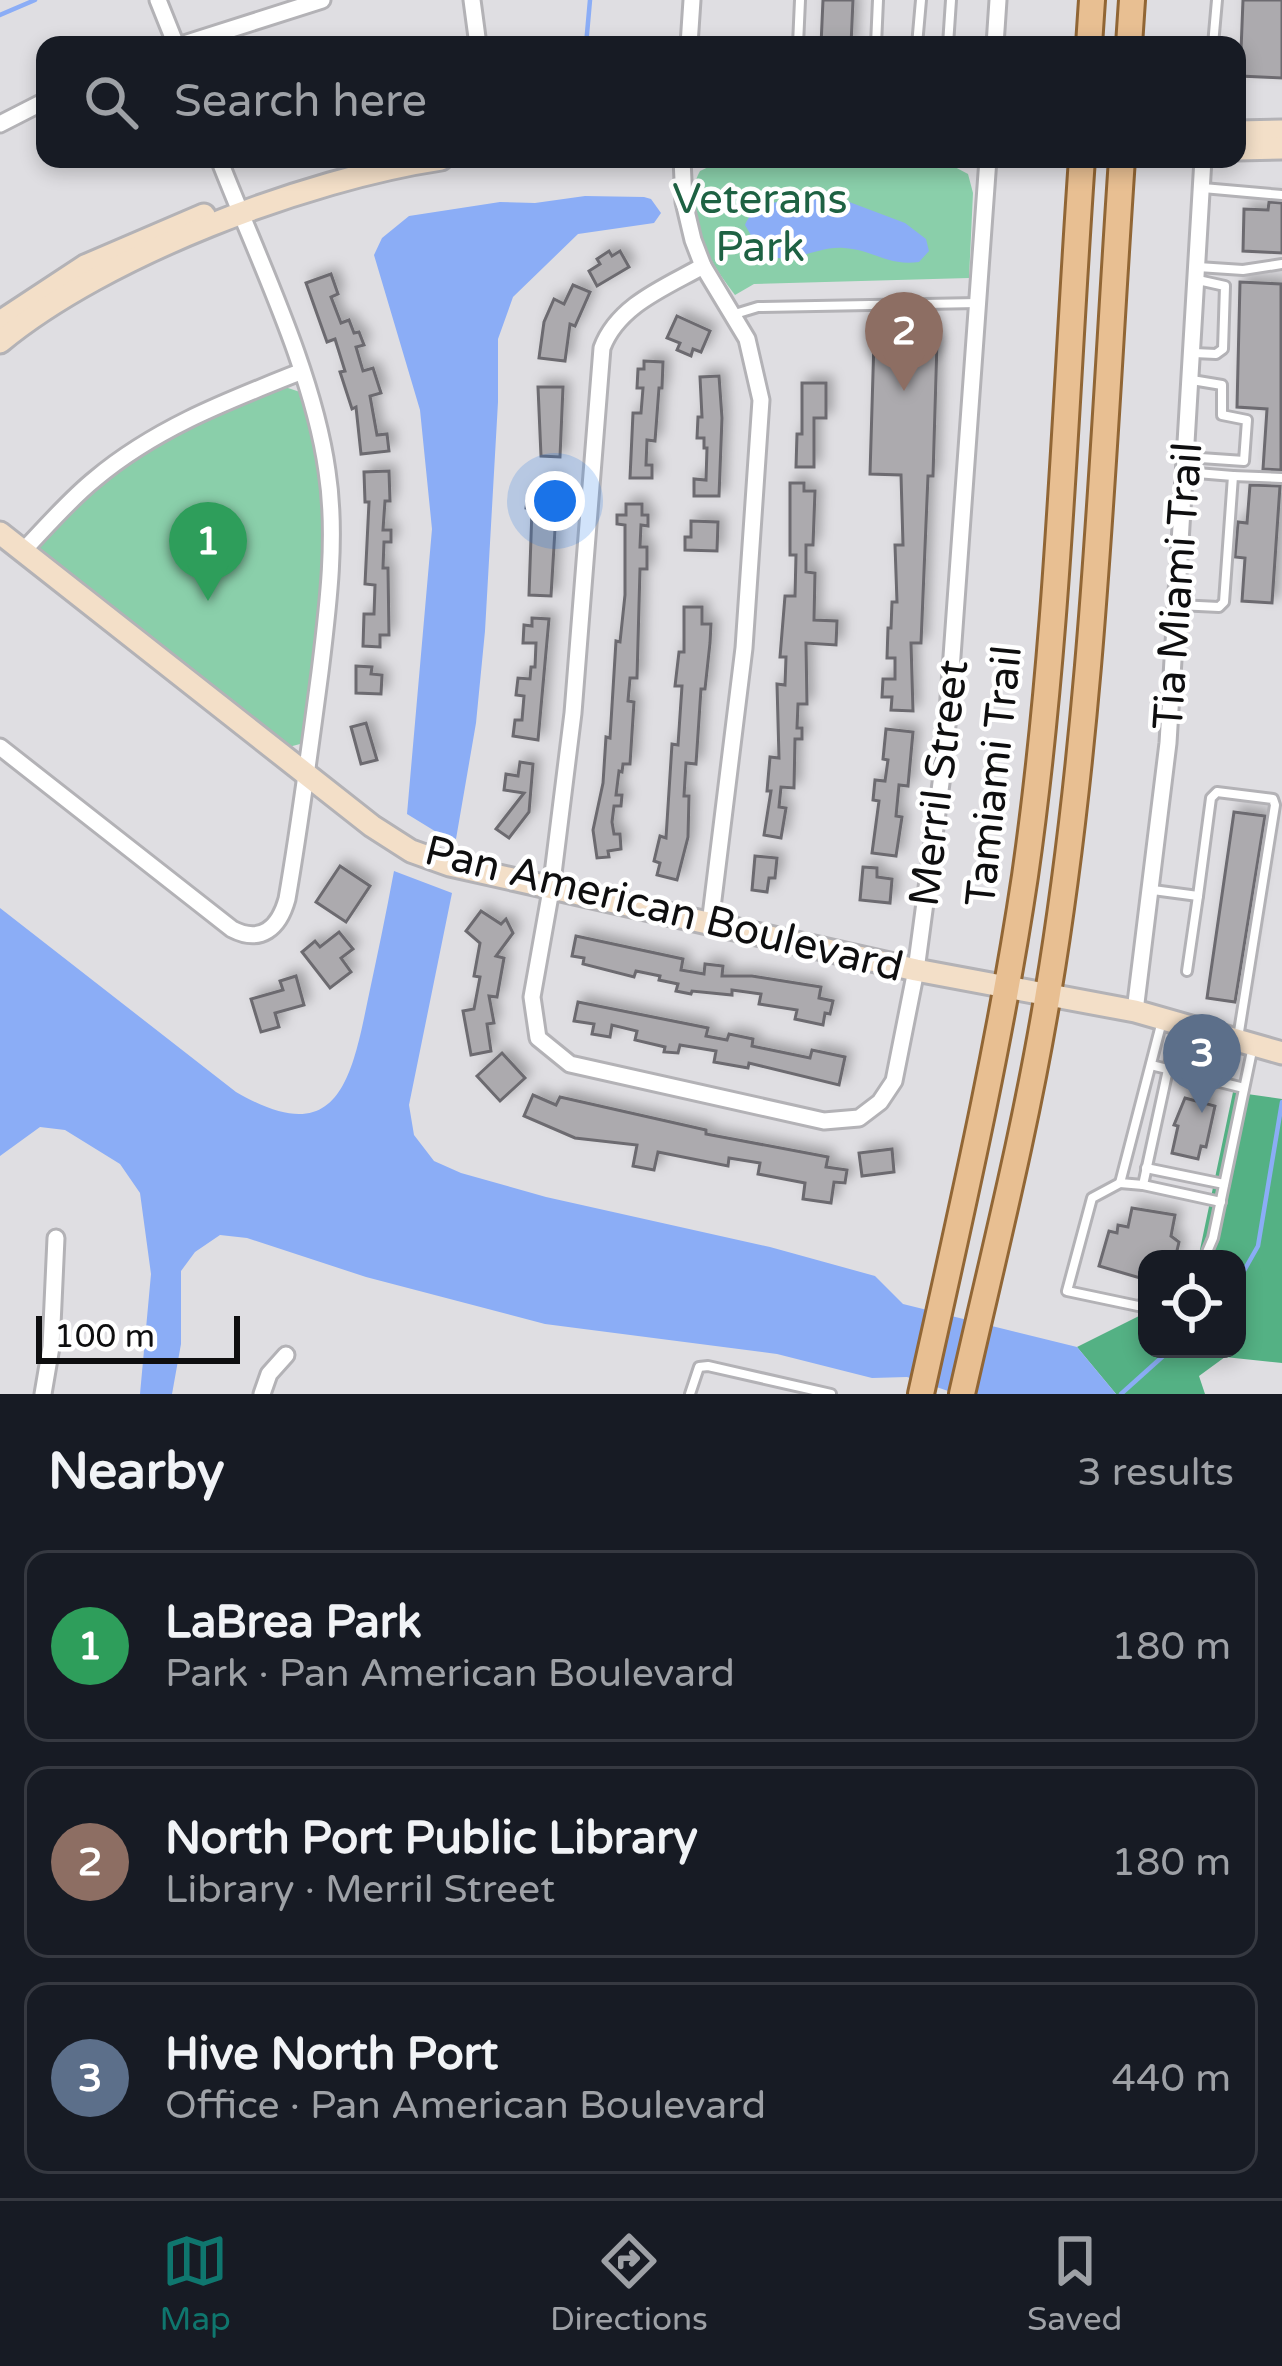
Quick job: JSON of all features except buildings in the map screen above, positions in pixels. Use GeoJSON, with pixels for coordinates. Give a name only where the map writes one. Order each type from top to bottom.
{"type":"FeatureCollection","features":[{"type":"Feature","properties":{"kind":"main road"},"geometry":{"type":"LineString","coordinates":[[1090,36],[1092,0]]}},
{"type":"Feature","properties":{"kind":"main road"},"geometry":{"type":"LineString","coordinates":[[1130,36],[1132,0]]}},
{"type":"Feature","properties":{"kind":"main road","name":"Tamiami Trail"},"geometry":{"type":"LineString","coordinates":[[921,1394],[1007,987],[1025,873],[1048,672],[1081,168]]}},
{"type":"Feature","properties":{"kind":"main road","name":"Tamiami Trail"},"geometry":{"type":"LineString","coordinates":[[962,1394],[1048,994],[1087,676],[1121,168]]}},
{"type":"Feature","properties":{"kind":"street"},"geometry":{"type":"LineString","coordinates":[[158,0],[174,36]]}},
{"type":"Feature","properties":{"kind":"street"},"geometry":{"type":"LineString","coordinates":[[207,36],[322,0]]}},
{"type":"Feature","properties":{"kind":"street"},"geometry":{"type":"LineString","coordinates":[[472,0],[477,36]]}},
{"type":"Feature","properties":{"kind":"street"},"geometry":{"type":"LineString","coordinates":[[690,36],[692,0]]}},
{"type":"Feature","properties":{"kind":"street"},"geometry":{"type":"LineString","coordinates":[[996,36],[998,0]]}},
{"type":"Feature","properties":{"kind":"street"},"geometry":{"type":"LineString","coordinates":[[0,124],[36,105]]}},
{"type":"Feature","properties":{"kind":"street"},"geometry":{"type":"LineString","coordinates":[[1246,131],[1282,129]]}},
{"type":"Feature","properties":{"kind":"street"},"geometry":{"type":"LineString","coordinates":[[1246,149],[1282,148]]}},
{"type":"Feature","properties":{"kind":"street"},"geometry":{"type":"LineString","coordinates":[[0,747],[232,929],[248,936],[269,932],[285,906],[307,776],[325,628],[331,520],[327,468],[300,372],[223,168]]}},
{"type":"Feature","properties":{"kind":"street"},"geometry":{"type":"LineString","coordinates":[[0,342],[80,288],[239,209],[335,168]]}},
{"type":"Feature","properties":{"kind":"street"},"geometry":{"type":"LineString","coordinates":[[0,322],[85,266],[239,209],[395,168]]}},
{"type":"Feature","properties":{"kind":"street"},"geometry":{"type":"LineString","coordinates":[[683,168],[687,218],[703,266],[735,314],[757,371],[760,417],[742,668],[710,924]]}},
{"type":"Feature","properties":{"kind":"street","name":"Merril Street"},"geometry":{"type":"LineString","coordinates":[[703,266],[630,308],[608,332],[602,348],[578,671],[531,1011],[538,1038],[570,1064],[801,1117],[849,1120],[880,1102],[898,1070],[916,970],[952,677],[987,168]]}},
{"type":"Feature","properties":{"kind":"street","name":"Tia Miami Trail"},"geometry":{"type":"LineString","coordinates":[[1135,1011],[1153,890],[1177,605],[1203,168]]}},
{"type":"Feature","properties":{"kind":"street"},"geometry":{"type":"LineString","coordinates":[[23,551],[94,479],[146,442],[211,407],[300,372]]}},
{"type":"Feature","properties":{"kind":"street","name":"Pan American Boulevard"},"geometry":{"type":"LineString","coordinates":[[0,533],[307,776],[411,850],[450,865],[551,890],[916,970],[1135,1011],[1261,1047]]}},
{"type":"Feature","properties":{"kind":"street"},"geometry":{"type":"LineString","coordinates":[[44,1394],[56,1238]]}},
{"type":"Feature","properties":{"kind":"street"},"geometry":{"type":"LineString","coordinates":[[262,1394],[269,1374],[286,1355]]}},
{"type":"Feature","properties":{"kind":"lane"},"geometry":{"type":"LineString","coordinates":[[798,36],[800,0]]}},
{"type":"Feature","properties":{"kind":"lane"},"geometry":{"type":"LineString","coordinates":[[876,36],[878,0]]}},
{"type":"Feature","properties":{"kind":"lane"},"geometry":{"type":"LineString","coordinates":[[918,36],[921,0]]}},
{"type":"Feature","properties":{"kind":"lane"},"geometry":{"type":"LineString","coordinates":[[949,36],[951,0]]}},
{"type":"Feature","properties":{"kind":"lane"},"geometry":{"type":"LineString","coordinates":[[1214,36],[1217,0]]}},
{"type":"Feature","properties":{"kind":"lane"},"geometry":{"type":"LineString","coordinates":[[1203,188],[1282,195]]}},
{"type":"Feature","properties":{"kind":"lane"},"geometry":{"type":"LineString","coordinates":[[1197,274],[1282,264]]}},
{"type":"Feature","properties":{"kind":"lane"},"geometry":{"type":"LineString","coordinates":[[1193,353],[1216,354],[1223,349],[1226,312],[1226,286],[1197,274]]}},
{"type":"Feature","properties":{"kind":"lane"},"geometry":{"type":"LineString","coordinates":[[735,314],[758,307],[979,303]]}},
{"type":"Feature","properties":{"kind":"lane"},"geometry":{"type":"LineString","coordinates":[[1185,464],[1244,460],[1247,420],[1222,415],[1222,385],[1191,380]]}},
{"type":"Feature","properties":{"kind":"lane"},"geometry":{"type":"LineString","coordinates":[[1185,464],[1230,476],[1282,478]]}},
{"type":"Feature","properties":{"kind":"lane"},"geometry":{"type":"LineString","coordinates":[[1177,605],[1219,607],[1226,593],[1230,476]]}},
{"type":"Feature","properties":{"kind":"lane"},"geometry":{"type":"LineString","coordinates":[[1187,971],[1211,798],[1221,790],[1273,799],[1261,1047],[1244,1088],[1207,1250]]}},
{"type":"Feature","properties":{"kind":"lane"},"geometry":{"type":"LineString","coordinates":[[1153,890],[1198,896]]}},
{"type":"Feature","properties":{"kind":"lane"},"geometry":{"type":"LineString","coordinates":[[1120,1183],[1151,1065],[1170,1022]]}},
{"type":"Feature","properties":{"kind":"lane"},"geometry":{"type":"LineString","coordinates":[[1143,1185],[1168,1069],[1170,1022]]}},
{"type":"Feature","properties":{"kind":"lane"},"geometry":{"type":"LineString","coordinates":[[1151,1065],[1244,1088]]}},
{"type":"Feature","properties":{"kind":"lane"},"geometry":{"type":"LineString","coordinates":[[1133,1133],[1152,1139]]}},
{"type":"Feature","properties":{"kind":"lane"},"geometry":{"type":"LineString","coordinates":[[1146,1168],[1224,1184]]}},
{"type":"Feature","properties":{"kind":"lane"},"geometry":{"type":"LineString","coordinates":[[1138,1306],[1067,1291],[1092,1198],[1120,1183],[1221,1202]]}},
{"type":"Feature","properties":{"kind":"lane"},"geometry":{"type":"LineString","coordinates":[[690,1394],[699,1367],[708,1366],[831,1394]]}},
{"type":"Feature","properties":{"kind":"green space","name":"Veterans Park"},"geometry":{"type":"Polygon","coordinates":[[[957,168],[968,174],[973,193],[969,278],[754,284],[735,295],[707,252],[694,220],[692,203],[700,171],[957,168]]]}},
{"type":"Feature","properties":{"kind":"green space"},"geometry":{"type":"Polygon","coordinates":[[[282,386],[300,392],[312,432],[321,473],[324,536],[306,732],[300,744],[285,748],[37,548],[91,491],[141,454],[282,386]]]}},
{"type":"Feature","properties":{"kind":"green space"},"geometry":{"type":"Polygon","coordinates":[[[1233,1092],[1282,1099],[1282,1363],[1234,1358],[1246,1358],[1246,1250],[1200,1250],[1233,1092]]]}},
{"type":"Feature","properties":{"kind":"green space"},"geometry":{"type":"Polygon","coordinates":[[[1138,1316],[1138,1358],[1224,1358],[1199,1376],[1205,1394],[1116,1394],[1077,1347],[1138,1316]]]}},
{"type":"Feature","properties":{"kind":"water"},"geometry":{"type":"Polygon","coordinates":[[[644,197],[661,213],[654,223],[578,234],[513,297],[498,339],[485,631],[476,723],[456,839],[407,814],[432,529],[420,410],[374,255],[382,238],[409,216],[500,202],[644,197]]]}},
{"type":"Feature","properties":{"kind":"water"},"geometry":{"type":"Polygon","coordinates":[[[844,200],[905,223],[926,239],[929,251],[919,262],[907,263],[844,248],[778,258],[762,250],[745,225],[761,207],[774,203],[844,200]]]}},
{"type":"Feature","properties":{"kind":"water"},"geometry":{"type":"Polygon","coordinates":[[[394,871],[452,893],[409,1105],[414,1135],[434,1161],[546,1197],[770,1247],[875,1276],[903,1304],[1077,1347],[1116,1394],[957,1394],[907,1377],[872,1378],[777,1354],[545,1324],[366,1277],[247,1238],[220,1235],[195,1252],[181,1271],[181,1344],[172,1394],[140,1394],[151,1274],[140,1193],[120,1164],[65,1130],[40,1127],[0,1156],[0,908],[236,1092],[297,1114],[318,1110],[334,1099],[345,1080],[362,1029],[394,871]]]}},
{"type":"Feature","properties":{"kind":"waterway"},"geometry":{"type":"LineString","coordinates":[[0,15],[35,0]]}},
{"type":"Feature","properties":{"kind":"waterway"},"geometry":{"type":"LineString","coordinates":[[587,36],[590,0]]}},
{"type":"Feature","properties":{"kind":"waterway"},"geometry":{"type":"LineString","coordinates":[[1246,1267],[1258,1246],[1282,1102]]}},
{"type":"Feature","properties":{"kind":"waterway"},"geometry":{"type":"LineString","coordinates":[[1121,1394],[1161,1358]]}},
{"type":"Feature","properties":{"kind":"place","name":"North Port Public Library"},"geometry":{"type":"Point","coordinates":[904,391]}},
{"type":"Feature","properties":{"kind":"place","name":"LaBrea Park"},"geometry":{"type":"Point","coordinates":[208,601]}},
{"type":"Feature","properties":{"kind":"place","name":"Hive North Port"},"geometry":{"type":"Point","coordinates":[1202,1113]}}]}
